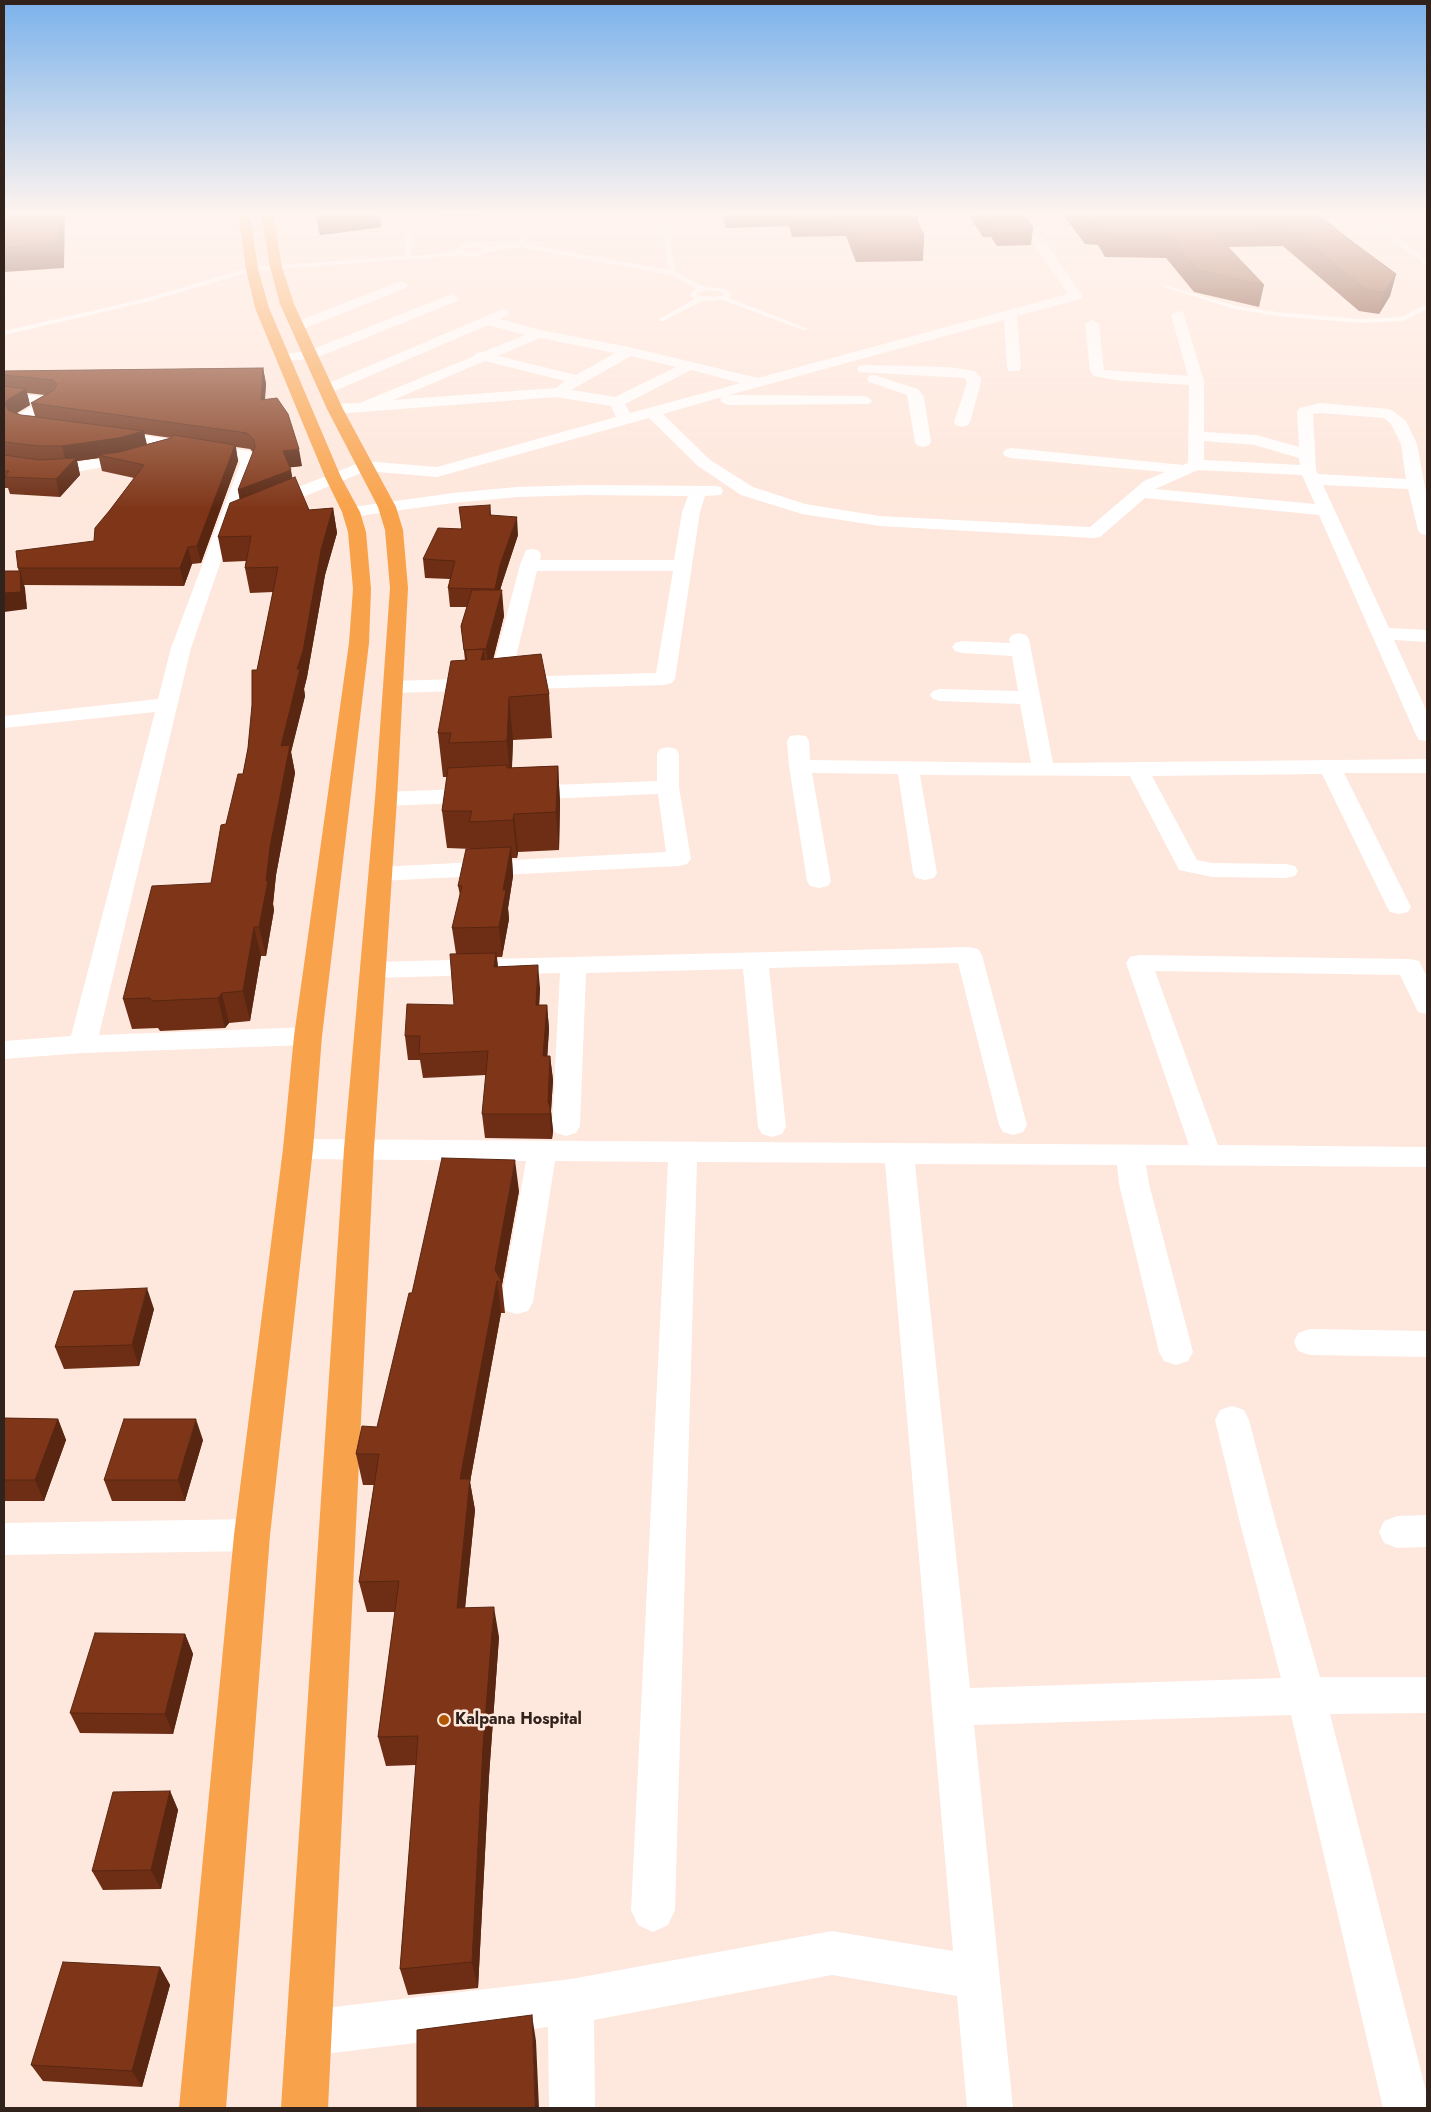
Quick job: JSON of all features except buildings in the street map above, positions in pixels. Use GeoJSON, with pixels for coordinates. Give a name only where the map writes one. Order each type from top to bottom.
{"type":"FeatureCollection","features":[{"type":"Feature","properties":{"kind":"highway"},"geometry":{"type":"LineString","coordinates":[[202,2108],[252,1535],[298,1149],[308,1036],[359,643],[362,590],[357,532],[351,512],[333,477],[263,312]]}},
{"type":"Feature","properties":{"kind":"highway"},"geometry":{"type":"LineString","coordinates":[[291,312],[364,466],[388,508],[394,530],[399,588],[386,799],[359,1150],[305,2108]]}},
{"type":"Feature","properties":{"kind":"street"},"geometry":{"type":"LineString","coordinates":[[298,326],[334,312]]}},
{"type":"Feature","properties":{"kind":"street"},"geometry":{"type":"LineString","coordinates":[[282,358],[311,355],[419,312]]}},
{"type":"Feature","properties":{"kind":"street"},"geometry":{"type":"LineString","coordinates":[[331,399],[432,342],[507,312]]}},
{"type":"Feature","properties":{"kind":"street"},"geometry":{"type":"LineString","coordinates":[[225,523],[333,477],[364,466],[437,472],[759,382],[858,363],[1019,312]]}},
{"type":"Feature","properties":{"kind":"street"},"geometry":{"type":"LineString","coordinates":[[1010,314],[1014,368]]}},
{"type":"Feature","properties":{"kind":"street"},"geometry":{"type":"LineString","coordinates":[[1178,315],[1198,381],[1198,436],[1191,467]]}},
{"type":"Feature","properties":{"kind":"street"},"geometry":{"type":"LineString","coordinates":[[486,320],[538,334],[629,351],[759,382]]}},
{"type":"Feature","properties":{"kind":"street"},"geometry":{"type":"LineString","coordinates":[[1092,324],[1096,371],[1099,373],[1114,376],[1198,381]]}},
{"type":"Feature","properties":{"kind":"street"},"geometry":{"type":"LineString","coordinates":[[376,329],[395,334]]}},
{"type":"Feature","properties":{"kind":"street"},"geometry":{"type":"LineString","coordinates":[[363,407],[481,356],[538,334]]}},
{"type":"Feature","properties":{"kind":"street"},"geometry":{"type":"LineString","coordinates":[[414,338],[432,342]]}},
{"type":"Feature","properties":{"kind":"street"},"geometry":{"type":"LineString","coordinates":[[556,392],[629,351]]}},
{"type":"Feature","properties":{"kind":"street"},"geometry":{"type":"LineString","coordinates":[[481,356],[578,380]]}},
{"type":"Feature","properties":{"kind":"street"},"geometry":{"type":"LineString","coordinates":[[858,363],[970,374],[974,378],[974,382],[962,422]]}},
{"type":"Feature","properties":{"kind":"street"},"geometry":{"type":"LineString","coordinates":[[858,363],[880,382],[913,392],[916,397],[923,442]]}},
{"type":"Feature","properties":{"kind":"street"},"geometry":{"type":"LineString","coordinates":[[331,399],[363,407],[556,392],[617,402],[689,366]]}},
{"type":"Feature","properties":{"kind":"street"},"geometry":{"type":"LineString","coordinates":[[4,396],[52,401],[19,420],[20,422],[65,430]]}},
{"type":"Feature","properties":{"kind":"street"},"geometry":{"type":"LineString","coordinates":[[696,400],[864,401]]}},
{"type":"Feature","properties":{"kind":"street"},"geometry":{"type":"LineString","coordinates":[[617,402],[625,420]]}},
{"type":"Feature","properties":{"kind":"street"},"geometry":{"type":"LineString","coordinates":[[1426,729],[1381,634],[1309,468],[1305,411],[1320,408],[1388,414],[1398,421],[1410,444],[1416,484],[1427,530]]}},
{"type":"Feature","properties":{"kind":"street"},"geometry":{"type":"LineString","coordinates":[[652,412],[704,462],[746,491],[802,510],[880,521],[1094,534],[1150,485],[1191,467]]}},
{"type":"Feature","properties":{"kind":"street"},"geometry":{"type":"LineString","coordinates":[[83,1044],[181,648],[248,464],[248,458],[244,454],[236,452],[94,434]]}},
{"type":"Feature","properties":{"kind":"street"},"geometry":{"type":"LineString","coordinates":[[1198,436],[1256,440],[1309,468]]}},
{"type":"Feature","properties":{"kind":"street"},"geometry":{"type":"LineString","coordinates":[[4,464],[43,470],[66,470],[123,461],[182,445]]}},
{"type":"Feature","properties":{"kind":"street"},"geometry":{"type":"LineString","coordinates":[[1011,453],[1191,467],[1309,468],[1416,484]]}},
{"type":"Feature","properties":{"kind":"street"},"geometry":{"type":"LineString","coordinates":[[351,512],[453,498],[516,492],[585,490],[746,491]]}},
{"type":"Feature","properties":{"kind":"street"},"geometry":{"type":"LineString","coordinates":[[392,687],[665,679],[691,512],[698,491]]}},
{"type":"Feature","properties":{"kind":"street"},"geometry":{"type":"LineString","coordinates":[[1141,493],[1326,510]]}},
{"type":"Feature","properties":{"kind":"street"},"geometry":{"type":"LineString","coordinates":[[499,684],[531,560],[682,566]]}},
{"type":"Feature","properties":{"kind":"street"},"geometry":{"type":"LineString","coordinates":[[1381,634],[1427,636]]}},
{"type":"Feature","properties":{"kind":"street"},"geometry":{"type":"LineString","coordinates":[[962,647],[1020,644],[1043,770]]}},
{"type":"Feature","properties":{"kind":"street"},"geometry":{"type":"LineString","coordinates":[[940,695],[1030,698]]}},
{"type":"Feature","properties":{"kind":"street"},"geometry":{"type":"LineString","coordinates":[[4,722],[167,704]]}},
{"type":"Feature","properties":{"kind":"street"},"geometry":{"type":"LineString","coordinates":[[798,741],[800,766],[819,881]]}},
{"type":"Feature","properties":{"kind":"street"},"geometry":{"type":"LineString","coordinates":[[380,874],[679,858],[668,787],[668,754]]}},
{"type":"Feature","properties":{"kind":"street"},"geometry":{"type":"LineString","coordinates":[[800,766],[1043,770],[1427,766]]}},
{"type":"Feature","properties":{"kind":"street"},"geometry":{"type":"LineString","coordinates":[[1330,767],[1400,907]]}},
{"type":"Feature","properties":{"kind":"street"},"geometry":{"type":"LineString","coordinates":[[908,768],[925,873]]}},
{"type":"Feature","properties":{"kind":"street"},"geometry":{"type":"LineString","coordinates":[[1138,770],[1187,864],[1196,868],[1212,870],[1286,871]]}},
{"type":"Feature","properties":{"kind":"street"},"geometry":{"type":"LineString","coordinates":[[386,799],[668,787]]}},
{"type":"Feature","properties":{"kind":"street"},"geometry":{"type":"LineString","coordinates":[[372,970],[969,955],[1013,1125]]}},
{"type":"Feature","properties":{"kind":"street"},"geometry":{"type":"LineString","coordinates":[[755,960],[772,1126]]}},
{"type":"Feature","properties":{"kind":"street"},"geometry":{"type":"LineString","coordinates":[[1207,1156],[1139,963],[1410,967],[1427,1006]]}},
{"type":"Feature","properties":{"kind":"street"},"geometry":{"type":"LineString","coordinates":[[566,1126],[573,964]]}},
{"type":"Feature","properties":{"kind":"street"},"geometry":{"type":"LineString","coordinates":[[4,1050],[83,1044],[308,1036]]}},
{"type":"Feature","properties":{"kind":"street"},"geometry":{"type":"LineString","coordinates":[[298,1149],[1427,1157]]}},
{"type":"Feature","properties":{"kind":"street"},"geometry":{"type":"LineString","coordinates":[[518,1302],[542,1151]]}},
{"type":"Feature","properties":{"kind":"street"},"geometry":{"type":"LineString","coordinates":[[653,1910],[684,1152]]}},
{"type":"Feature","properties":{"kind":"street"},"geometry":{"type":"LineString","coordinates":[[899,1154],[990,2108]]}},
{"type":"Feature","properties":{"kind":"street"},"geometry":{"type":"LineString","coordinates":[[1130,1156],[1134,1184],[1176,1352]]}},
{"type":"Feature","properties":{"kind":"street"},"geometry":{"type":"LineString","coordinates":[[1310,1342],[1427,1344]]}},
{"type":"Feature","properties":{"kind":"street"},"geometry":{"type":"LineString","coordinates":[[1232,1420],[1258,1527],[1306,1696],[1407,2108]]}},
{"type":"Feature","properties":{"kind":"street"},"geometry":{"type":"LineString","coordinates":[[4,1539],[252,1535]]}},
{"type":"Feature","properties":{"kind":"street"},"geometry":{"type":"LineString","coordinates":[[952,1707],[1306,1696],[1427,1695]]}},
{"type":"Feature","properties":{"kind":"street"},"geometry":{"type":"LineString","coordinates":[[308,2033],[570,2002],[832,1953],[977,1977]]}},
{"type":"Feature","properties":{"kind":"street"},"geometry":{"type":"LineString","coordinates":[[570,2002],[572,2108]]}},
{"type":"Feature","properties":{"kind":"lane"},"geometry":{"type":"LineString","coordinates":[[4,333],[98,312]]}},
{"type":"Feature","properties":{"kind":"lane"},"geometry":{"type":"LineString","coordinates":[[661,320],[677,312]]}},
{"type":"Feature","properties":{"kind":"lane"},"geometry":{"type":"LineString","coordinates":[[758,312],[805,330]]}},
{"type":"Feature","properties":{"kind":"lane"},"geometry":{"type":"LineString","coordinates":[[1257,312],[1379,321],[1402,319],[1416,312]]}},
{"type":"Feature","properties":{"kind":"place","name":"Kalpana Hospital"},"geometry":{"type":"Point","coordinates":[444,1720]}}]}
